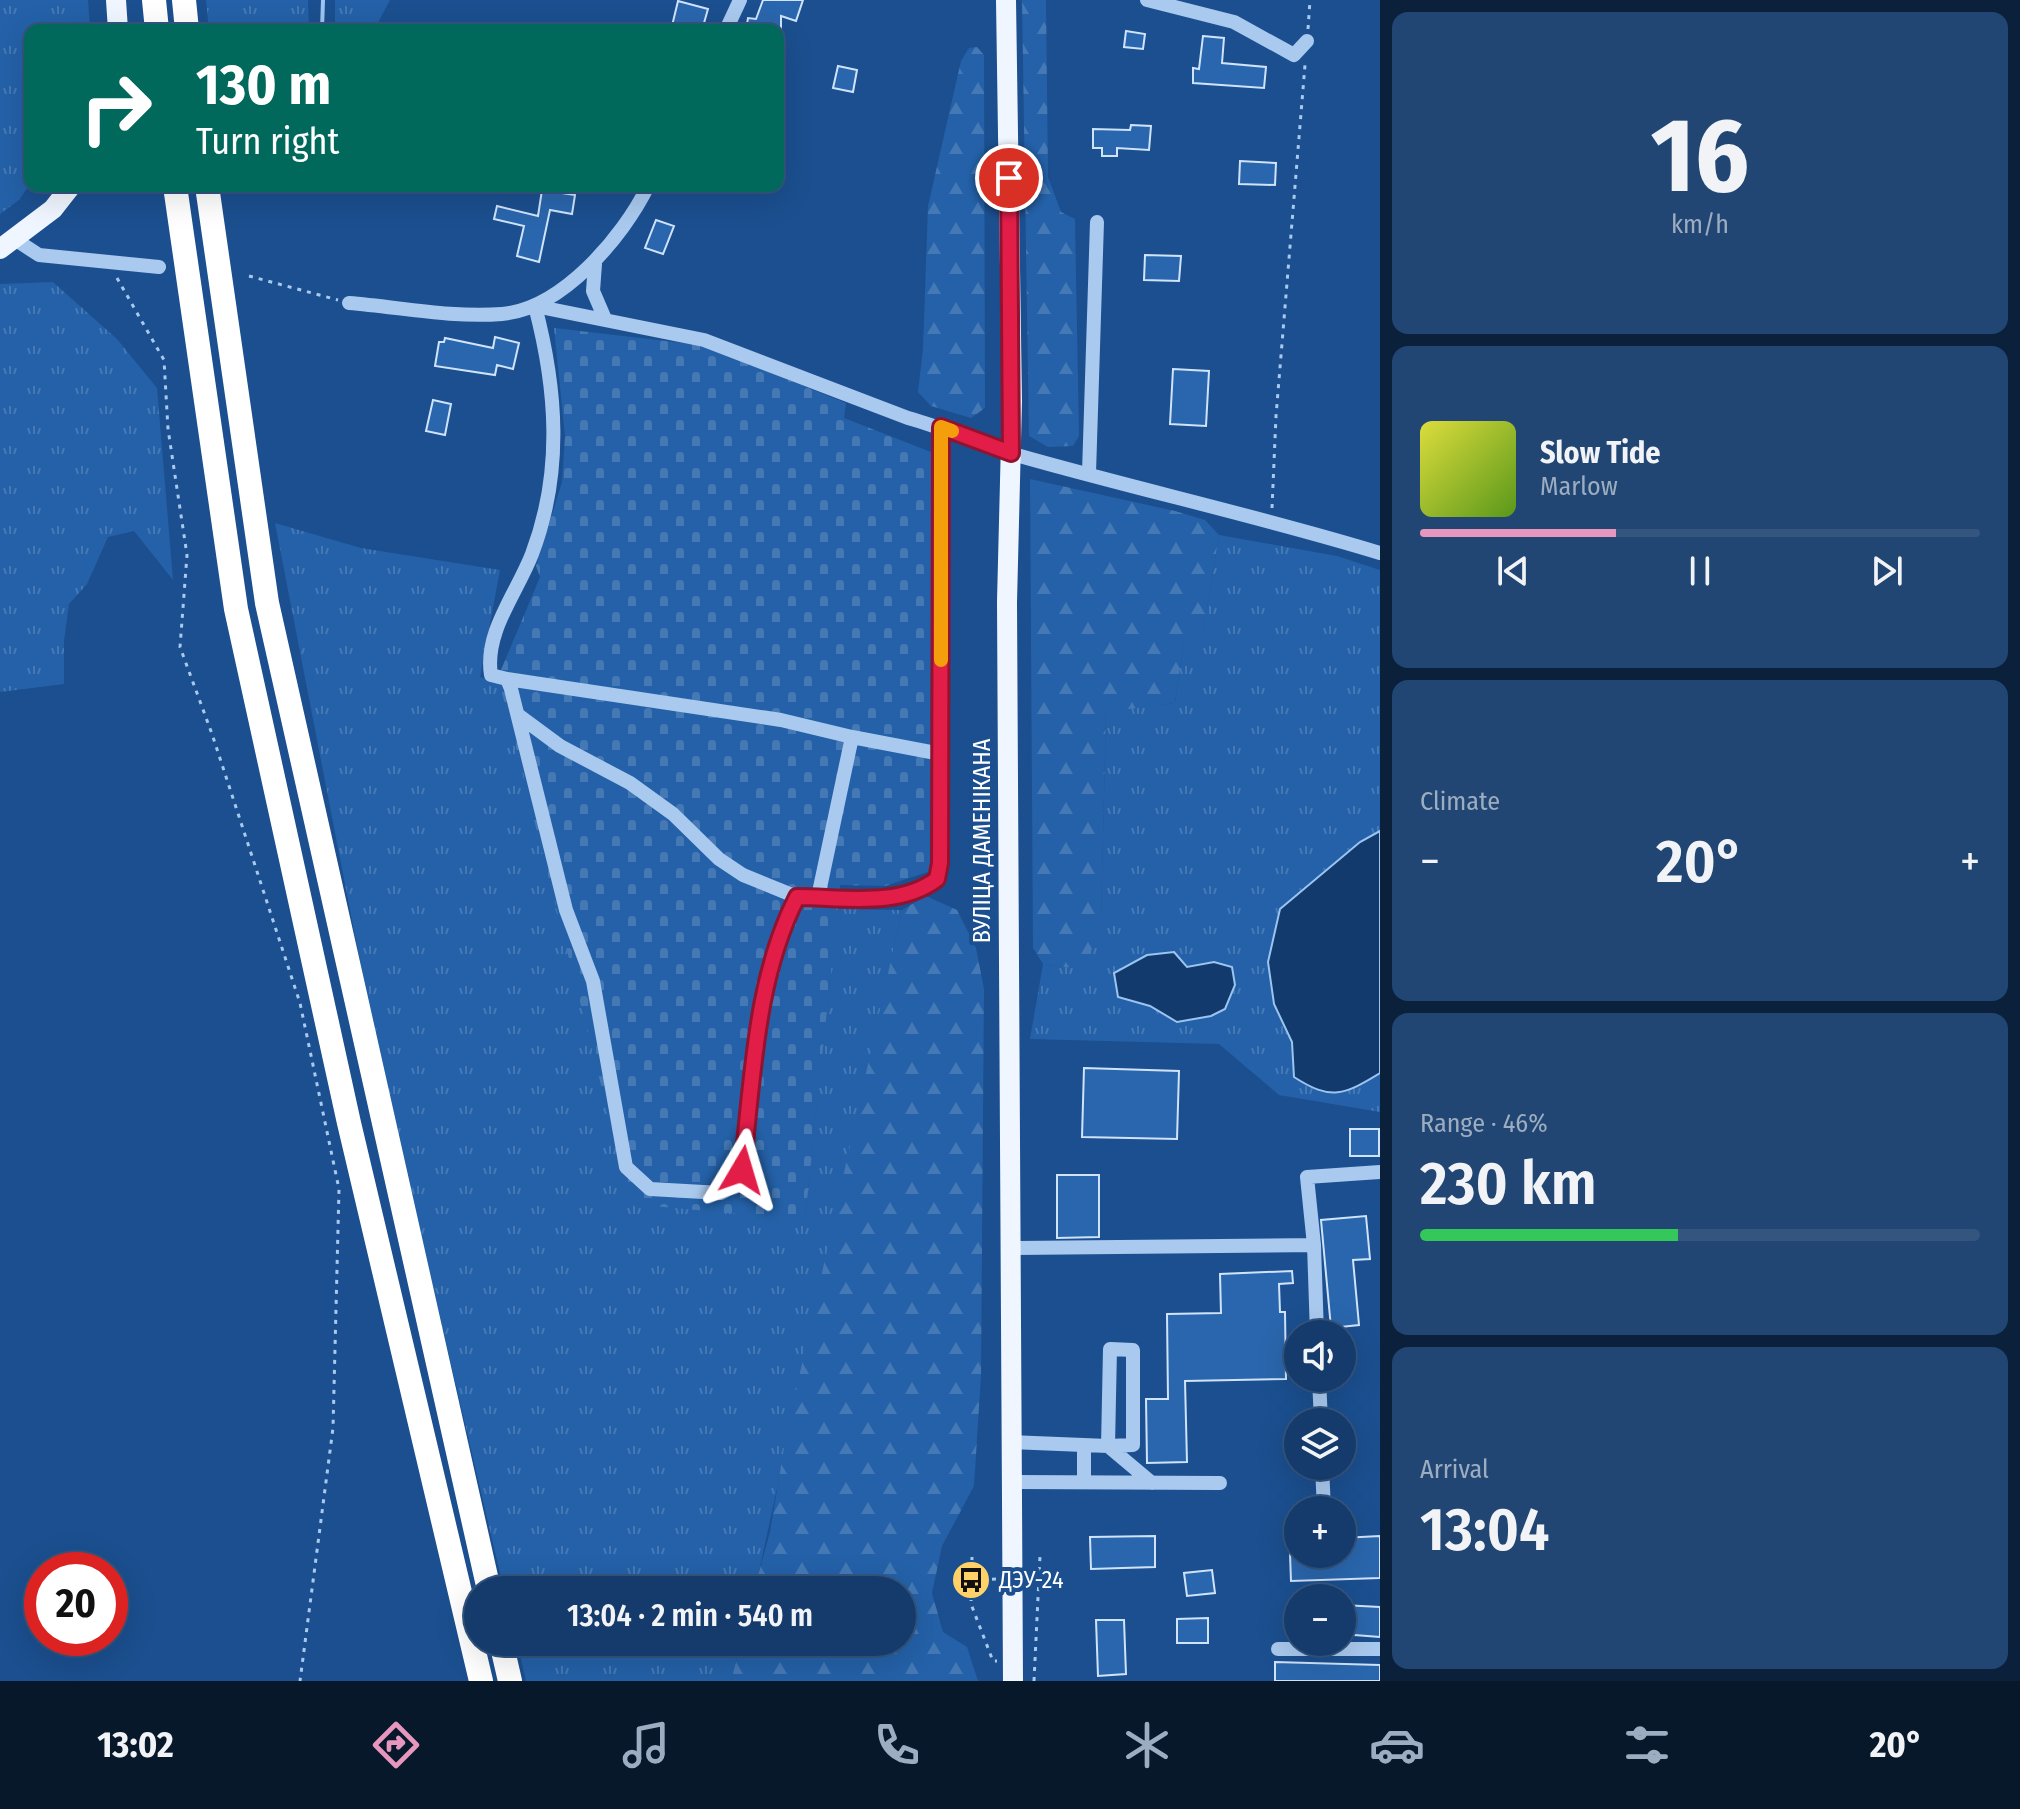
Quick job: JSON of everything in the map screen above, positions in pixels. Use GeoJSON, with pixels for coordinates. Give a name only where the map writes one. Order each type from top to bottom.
{"type":"FeatureCollection","features":[{"type":"Feature","properties":{"kind":"highway"},"geometry":{"type":"LineString","coordinates":[[154,0],[156,24]]}},
{"type":"Feature","properties":{"kind":"highway"},"geometry":{"type":"LineString","coordinates":[[184,0],[186,24]]}},
{"type":"Feature","properties":{"kind":"highway"},"geometry":{"type":"LineString","coordinates":[[176,192],[236,609],[349,1123],[481,1681]]}},
{"type":"Feature","properties":{"kind":"highway"},"geometry":{"type":"LineString","coordinates":[[208,192],[267,603],[486,1576]]}},
{"type":"Feature","properties":{"kind":"highway"},"geometry":{"type":"LineString","coordinates":[[504,1656],[510,1681]]}},
{"type":"Feature","properties":{"kind":"main road"},"geometry":{"type":"LineString","coordinates":[[116,0],[118,24]]}},
{"type":"Feature","properties":{"kind":"main road","name":"ВУЛІЦА ДАМЕНІКАНА"},"geometry":{"type":"LineString","coordinates":[[1006,0],[1011,453],[1007,602],[1013,1681]]}},
{"type":"Feature","properties":{"kind":"main road"},"geometry":{"type":"LineString","coordinates":[[8,244],[53,209],[66,192]]}},
{"type":"Feature","properties":{"kind":"street"},"geometry":{"type":"LineString","coordinates":[[729,24],[740,0]]}},
{"type":"Feature","properties":{"kind":"street"},"geometry":{"type":"LineString","coordinates":[[1147,0],[1234,22],[1294,55],[1307,41]]}},
{"type":"Feature","properties":{"kind":"street"},"geometry":{"type":"LineString","coordinates":[[349,303],[502,314],[535,306],[595,264],[644,192]]}},
{"type":"Feature","properties":{"kind":"street"},"geometry":{"type":"LineString","coordinates":[[1089,473],[1097,222]]}},
{"type":"Feature","properties":{"kind":"street"},"geometry":{"type":"LineString","coordinates":[[8,244],[39,255],[159,267]]}},
{"type":"Feature","properties":{"kind":"street"},"geometry":{"type":"LineString","coordinates":[[595,264],[593,291],[605,319]]}},
{"type":"Feature","properties":{"kind":"street"},"geometry":{"type":"LineString","coordinates":[[535,306],[704,340],[908,418],[1011,453],[1272,520],[1380,553]]}},
{"type":"Feature","properties":{"kind":"street"},"geometry":{"type":"LineString","coordinates":[[535,306],[546,347],[555,470],[532,554],[497,629],[488,660],[491,675],[781,720],[941,754]]}},
{"type":"Feature","properties":{"kind":"street"},"geometry":{"type":"LineString","coordinates":[[518,715],[560,746],[630,783],[673,814],[719,859],[743,875],[797,897],[895,897],[923,890],[937,879],[940,863],[941,427]]}},
{"type":"Feature","properties":{"kind":"street"},"geometry":{"type":"LineString","coordinates":[[507,679],[566,910],[593,981],[626,1167],[650,1189],[721,1193],[735,1185],[742,1170],[769,967],[779,932],[797,897]]}},
{"type":"Feature","properties":{"kind":"street"},"geometry":{"type":"LineString","coordinates":[[818,897],[852,737]]}},
{"type":"Feature","properties":{"kind":"street"},"geometry":{"type":"LineString","coordinates":[[1317,1320],[1314,1245],[1307,1177],[1380,1172]]}},
{"type":"Feature","properties":{"kind":"street"},"geometry":{"type":"LineString","coordinates":[[1010,1248],[1314,1245]]}},
{"type":"Feature","properties":{"kind":"street"},"geometry":{"type":"LineString","coordinates":[[1011,1442],[1108,1446],[1133,1445],[1133,1350],[1110,1349],[1108,1446]]}},
{"type":"Feature","properties":{"kind":"street"},"geometry":{"type":"LineString","coordinates":[[1084,1445],[1084,1482]]}},
{"type":"Feature","properties":{"kind":"street"},"geometry":{"type":"LineString","coordinates":[[1108,1446],[1152,1483]]}},
{"type":"Feature","properties":{"kind":"street"},"geometry":{"type":"LineString","coordinates":[[1011,1482],[1220,1483]]}},
{"type":"Feature","properties":{"kind":"street"},"geometry":{"type":"LineString","coordinates":[[1278,1649],[1380,1649]]}},
{"type":"Feature","properties":{"kind":"path"},"geometry":{"type":"LineString","coordinates":[[1272,520],[1276,416],[1310,0]]}},
{"type":"Feature","properties":{"kind":"path"},"geometry":{"type":"LineString","coordinates":[[106,262],[164,360],[168,429],[187,555],[180,647],[212,734],[300,1003],[339,1189],[333,1428],[300,1681]]}},
{"type":"Feature","properties":{"kind":"path"},"geometry":{"type":"LineString","coordinates":[[249,276],[349,303]]}},
{"type":"Feature","properties":{"kind":"path"},"geometry":{"type":"LineString","coordinates":[[1034,1681],[1040,1556]]}},
{"type":"Feature","properties":{"kind":"path"},"geometry":{"type":"LineString","coordinates":[[972,1557],[971,1604],[993,1661]]}},
{"type":"Feature","properties":{"kind":"green space"},"geometry":{"type":"Polygon","coordinates":[[[0,0],[88,0],[90,24],[24,24],[24,192],[0,214],[0,0]]]}},
{"type":"Feature","properties":{"kind":"green space"},"geometry":{"type":"Polygon","coordinates":[[[206,0],[308,0],[309,24],[208,24],[206,0]]]}},
{"type":"Feature","properties":{"kind":"green space"},"geometry":{"type":"Polygon","coordinates":[[[335,0],[390,0],[377,24],[335,24],[335,0]]]}},
{"type":"Feature","properties":{"kind":"green space"},"geometry":{"type":"Polygon","coordinates":[[[1022,0],[1046,0],[1048,177],[1061,212],[1075,219],[1079,436],[1073,446],[1048,447],[1029,436],[1022,0]]]}},
{"type":"Feature","properties":{"kind":"green space"},"geometry":{"type":"Polygon","coordinates":[[[977,47],[984,55],[985,408],[971,418],[931,406],[918,392],[923,349],[928,206],[961,61],[969,48],[977,47]]]}},
{"type":"Feature","properties":{"kind":"green space"},"geometry":{"type":"Polygon","coordinates":[[[53,282],[117,339],[157,388],[173,580],[134,531],[108,537],[87,584],[69,604],[64,641],[64,684],[0,692],[0,284],[53,282]]]}},
{"type":"Feature","properties":{"kind":"green space"},"geometry":{"type":"Polygon","coordinates":[[[554,328],[701,345],[846,403],[844,418],[936,454],[934,870],[885,886],[840,885],[805,1220],[631,1204],[498,677],[540,577],[536,566],[562,482],[565,436],[554,328]]]}},
{"type":"Feature","properties":{"kind":"green space"},"geometry":{"type":"Polygon","coordinates":[[[1030,479],[1175,511],[1205,520],[1219,535],[1203,634],[1184,641],[1175,703],[1106,712],[1101,918],[1089,958],[1072,968],[1043,964],[1033,948],[1030,479]]]}},
{"type":"Feature","properties":{"kind":"green space"},"geometry":{"type":"Polygon","coordinates":[[[275,523],[361,548],[500,570],[480,677],[500,684],[805,1219],[837,909],[902,910],[758,1576],[501,1576],[376,1044],[275,523]]]}},
{"type":"Feature","properties":{"kind":"green space"},"geometry":{"type":"Polygon","coordinates":[[[1219,535],[1337,556],[1380,570],[1380,1112],[1279,1095],[1219,1044],[1030,1039],[1043,964],[1072,968],[1101,918],[1106,711],[1175,703],[1184,640],[1203,633],[1219,535]]]}},
{"type":"Feature","properties":{"kind":"green space"},"geometry":{"type":"Polygon","coordinates":[[[926,896],[957,910],[976,948],[984,989],[981,1376],[974,1486],[942,1546],[932,1593],[943,1632],[967,1647],[978,1681],[731,1681],[737,1656],[916,1656],[916,1576],[758,1576],[770,1532],[786,1436],[902,910],[926,896]]]}},
{"type":"Feature","properties":{"kind":"green space"},"geometry":{"type":"Polygon","coordinates":[[[520,1656],[737,1656],[731,1681],[526,1681],[520,1656]]]}},
{"type":"Feature","properties":{"kind":"shaded area"},"geometry":{"type":"Polygon","coordinates":[[[1380,831],[1380,1073],[1347,1090],[1318,1090],[1294,1077],[1292,1042],[1274,1004],[1268,962],[1280,909],[1360,842],[1380,831]]]}},
{"type":"Feature","properties":{"kind":"shaded area"},"geometry":{"type":"Polygon","coordinates":[[[1174,952],[1187,967],[1214,962],[1232,967],[1235,985],[1225,1009],[1211,1016],[1177,1022],[1150,1006],[1118,997],[1114,973],[1147,955],[1174,952]]]}},
{"type":"Feature","properties":{"kind":"building"},"geometry":{"type":"Polygon","coordinates":[[[763,0],[803,0],[796,21],[781,16],[781,24],[747,24],[748,18],[756,19],[763,0]]]}},
{"type":"Feature","properties":{"kind":"building"},"geometry":{"type":"Polygon","coordinates":[[[678,1],[708,9],[704,24],[672,24],[678,1]]]}},
{"type":"Feature","properties":{"kind":"building"},"geometry":{"type":"Polygon","coordinates":[[[1126,31],[1145,34],[1143,49],[1124,47],[1126,31]]]}},
{"type":"Feature","properties":{"kind":"building"},"geometry":{"type":"Polygon","coordinates":[[[1203,36],[1224,38],[1222,63],[1266,67],[1264,88],[1193,83],[1193,68],[1199,69],[1203,36]]]}},
{"type":"Feature","properties":{"kind":"building"},"geometry":{"type":"Polygon","coordinates":[[[838,66],[857,70],[853,92],[833,88],[838,66]]]}},
{"type":"Feature","properties":{"kind":"building"},"geometry":{"type":"Polygon","coordinates":[[[1131,125],[1151,126],[1149,150],[1117,148],[1117,156],[1102,156],[1102,148],[1093,148],[1093,129],[1130,130],[1131,125]]]}},
{"type":"Feature","properties":{"kind":"building"},"geometry":{"type":"Polygon","coordinates":[[[1240,161],[1276,163],[1275,185],[1239,184],[1240,161]]]}},
{"type":"Feature","properties":{"kind":"building"},"geometry":{"type":"Polygon","coordinates":[[[542,192],[575,195],[572,214],[550,210],[539,262],[517,256],[524,226],[494,219],[497,206],[538,216],[542,192]]]}},
{"type":"Feature","properties":{"kind":"building"},"geometry":{"type":"Polygon","coordinates":[[[656,220],[674,226],[663,254],[645,248],[656,220]]]}},
{"type":"Feature","properties":{"kind":"building"},"geometry":{"type":"Polygon","coordinates":[[[1145,255],[1181,256],[1179,281],[1144,280],[1145,255]]]}},
{"type":"Feature","properties":{"kind":"building"},"geometry":{"type":"Polygon","coordinates":[[[495,337],[519,343],[513,369],[497,365],[495,375],[435,366],[439,342],[444,342],[445,338],[493,348],[495,337]]]}},
{"type":"Feature","properties":{"kind":"building"},"geometry":{"type":"Polygon","coordinates":[[[1173,369],[1209,371],[1206,426],[1170,424],[1173,369]]]}},
{"type":"Feature","properties":{"kind":"building"},"geometry":{"type":"Polygon","coordinates":[[[433,400],[451,404],[445,435],[426,431],[433,400]]]}},
{"type":"Feature","properties":{"kind":"building"},"geometry":{"type":"Polygon","coordinates":[[[1084,1068],[1179,1071],[1177,1139],[1082,1137],[1084,1068]]]}},
{"type":"Feature","properties":{"kind":"building"},"geometry":{"type":"Polygon","coordinates":[[[1350,1129],[1379,1129],[1379,1156],[1350,1156],[1350,1129]]]}},
{"type":"Feature","properties":{"kind":"building"},"geometry":{"type":"Polygon","coordinates":[[[1057,1175],[1099,1175],[1099,1237],[1057,1238],[1057,1175]]]}},
{"type":"Feature","properties":{"kind":"building"},"geometry":{"type":"Polygon","coordinates":[[[1366,1216],[1370,1259],[1353,1260],[1359,1325],[1356,1325],[1356,1320],[1330,1320],[1321,1220],[1366,1216]]]}},
{"type":"Feature","properties":{"kind":"building"},"geometry":{"type":"Polygon","coordinates":[[[1292,1271],[1293,1283],[1279,1284],[1280,1312],[1285,1312],[1284,1379],[1185,1381],[1187,1462],[1147,1463],[1146,1399],[1168,1399],[1167,1314],[1221,1313],[1220,1274],[1292,1271]]]}},
{"type":"Feature","properties":{"kind":"building"},"geometry":{"type":"Polygon","coordinates":[[[1155,1536],[1155,1567],[1091,1569],[1090,1537],[1155,1536]]]}},
{"type":"Feature","properties":{"kind":"building"},"geometry":{"type":"Polygon","coordinates":[[[1380,1536],[1380,1578],[1291,1581],[1291,1568],[1356,1568],[1356,1537],[1380,1536]]]}},
{"type":"Feature","properties":{"kind":"building"},"geometry":{"type":"Polygon","coordinates":[[[1212,1570],[1215,1593],[1187,1596],[1184,1573],[1212,1570]]]}},
{"type":"Feature","properties":{"kind":"building"},"geometry":{"type":"Polygon","coordinates":[[[1356,1606],[1380,1607],[1380,1637],[1356,1635],[1356,1606]]]}},
{"type":"Feature","properties":{"kind":"building"},"geometry":{"type":"Polygon","coordinates":[[[1208,1618],[1208,1643],[1177,1643],[1177,1619],[1208,1618]]]}},
{"type":"Feature","properties":{"kind":"building"},"geometry":{"type":"Polygon","coordinates":[[[1096,1620],[1124,1620],[1126,1674],[1098,1676],[1096,1620]]]}},
{"type":"Feature","properties":{"kind":"building"},"geometry":{"type":"Polygon","coordinates":[[[1275,1662],[1380,1665],[1380,1681],[1275,1681],[1275,1662]]]}},
{"type":"Feature","properties":{"kind":"waterway"},"geometry":{"type":"LineString","coordinates":[[322,24],[323,0]]}},
{"type":"Feature","properties":{"kind":"slow traffic"},"geometry":{"type":"LineString","coordinates":[[941,660],[941,427],[952,431]]}},
{"type":"Feature","properties":{"kind":"place","name":"ДЭУ-24"},"geometry":{"type":"Point","coordinates":[971,1580]}},
{"type":"Feature","properties":{"kind":"route"},"geometry":{"type":"LineString","coordinates":[[742,1170],[769,967],[779,932],[797,897],[895,897],[923,890],[937,879],[940,863],[941,427],[1011,453],[1009,178]]}}]}
